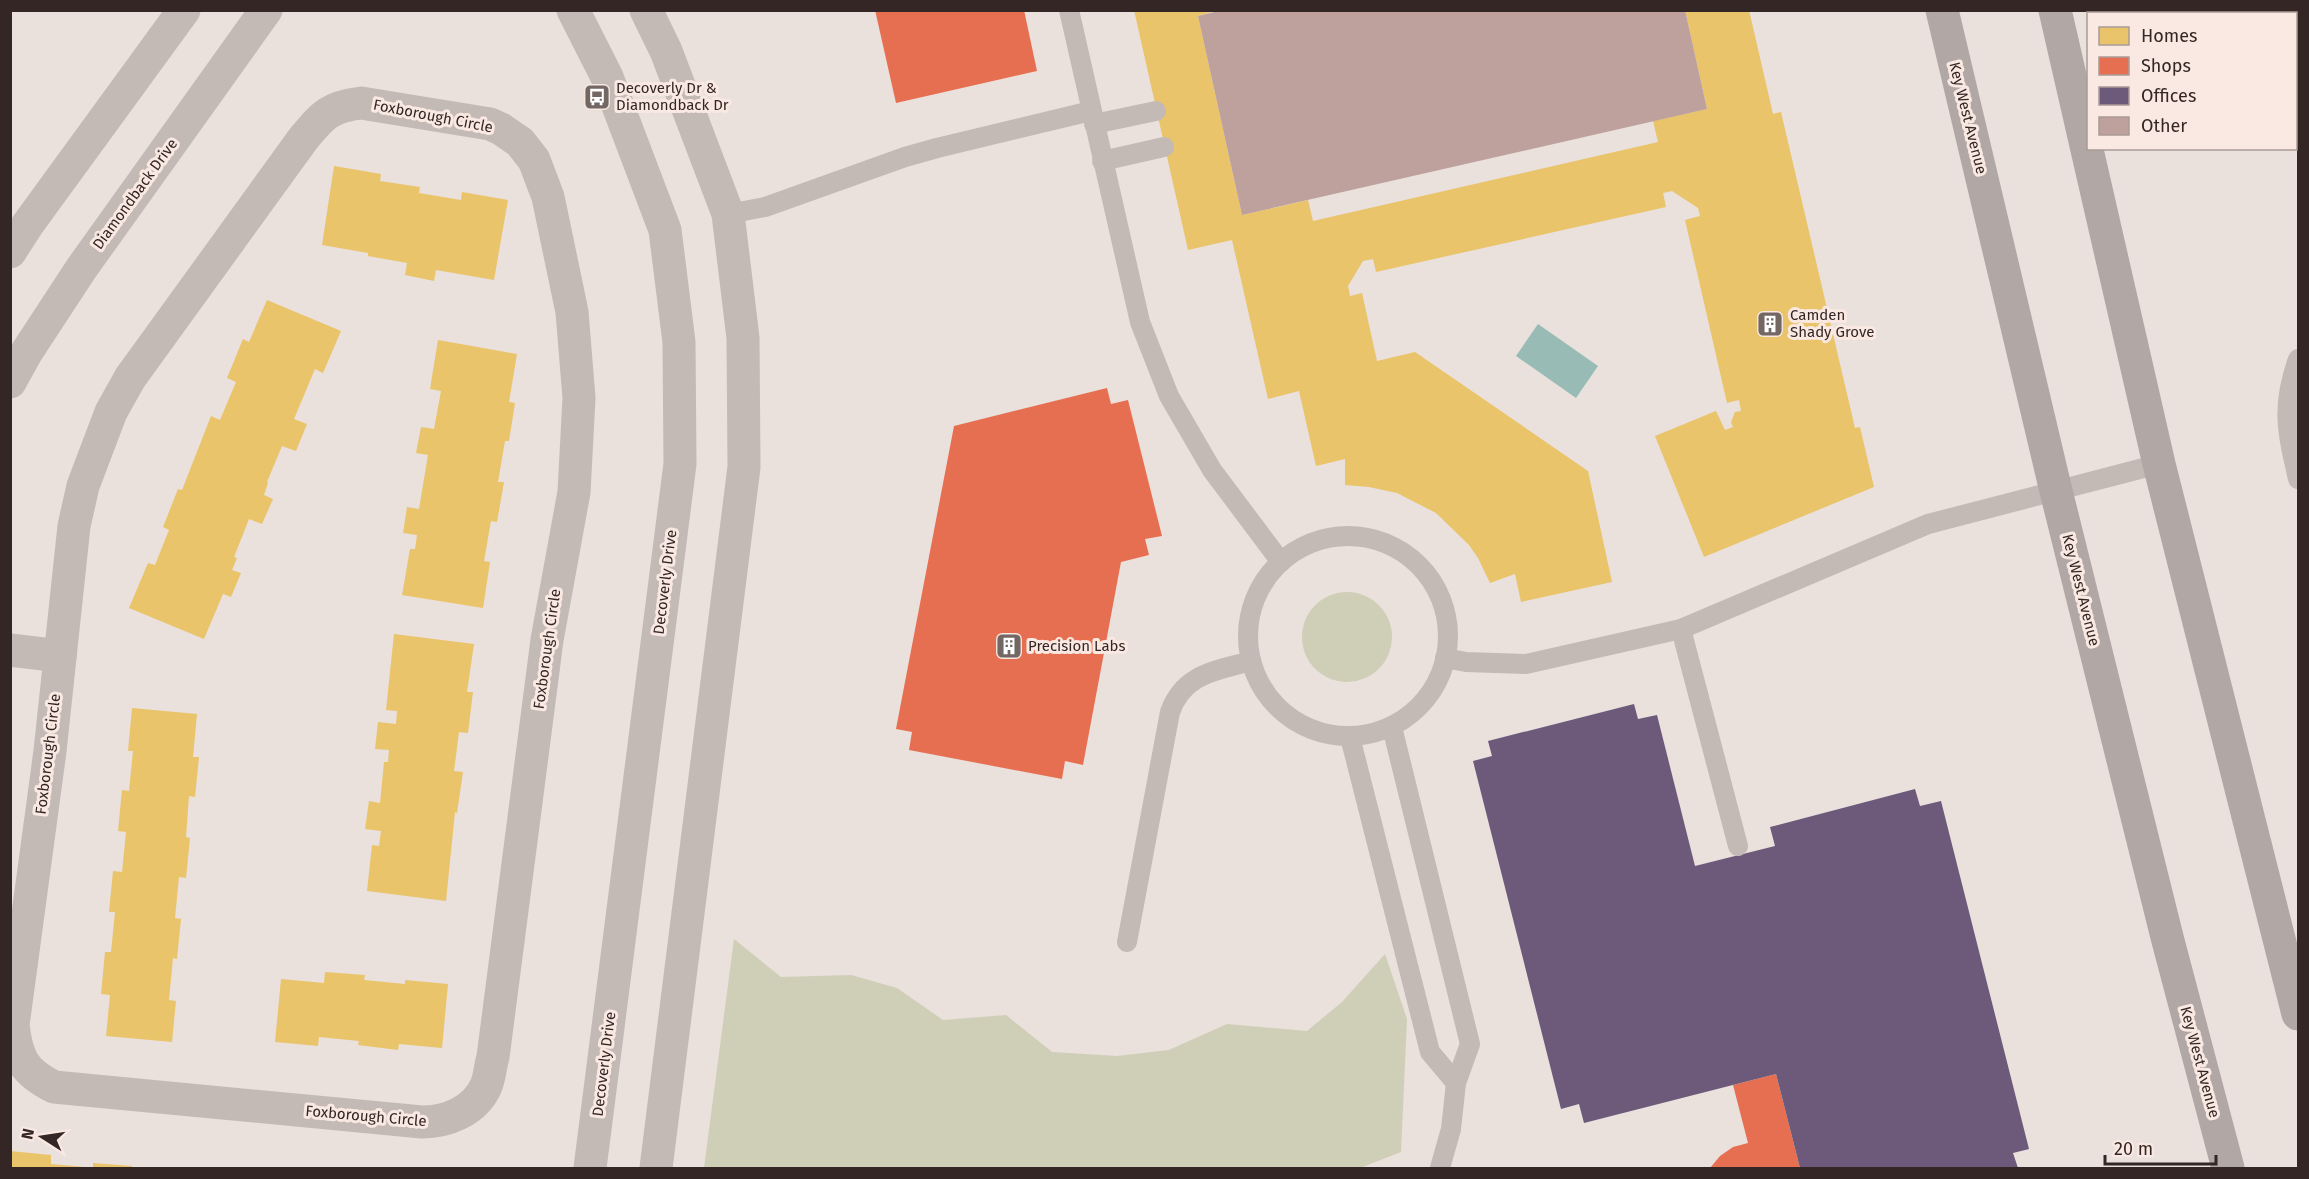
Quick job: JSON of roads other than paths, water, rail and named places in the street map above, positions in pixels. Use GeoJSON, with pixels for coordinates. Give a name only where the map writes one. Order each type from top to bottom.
{"type":"FeatureCollection","features":[{"type":"Feature","properties":{"kind":"main road","name":"Key West Avenue"},"geometry":{"type":"LineString","coordinates":[[1942,10],[2056,491],[2167,937],[2228,1168]]}},
{"type":"Feature","properties":{"kind":"main road"},"geometry":{"type":"LineString","coordinates":[[2055,10],[2087,150]]}},
{"type":"Feature","properties":{"kind":"main road"},"geometry":{"type":"LineString","coordinates":[[2087,150],[2159,464],[2298,1014]]}},
{"type":"Feature","properties":{"kind":"street"},"geometry":{"type":"LineString","coordinates":[[10,252],[184,10]]}},
{"type":"Feature","properties":{"kind":"street","name":"Diamondback Drive"},"geometry":{"type":"LineString","coordinates":[[10,382],[26,353],[81,269],[266,10]]}},
{"type":"Feature","properties":{"kind":"street","name":"Decoverly Drive"},"geometry":{"type":"LineString","coordinates":[[573,10],[607,77],[665,230],[679,342],[680,464],[590,1168]]}},
{"type":"Feature","properties":{"kind":"street"},"geometry":{"type":"LineString","coordinates":[[646,10],[666,51],[729,214],[743,338],[744,467],[656,1168]]}},
{"type":"Feature","properties":{"kind":"street","name":"Foxborough Circle"},"geometry":{"type":"LineString","coordinates":[[372,104],[490,124],[520,142],[534,160],[548,196],[556,229],[572,312],[577,355],[579,410],[574,492],[547,640],[493,1057],[486,1086],[478,1099],[452,1118],[422,1122],[73,1090],[54,1087],[36,1078],[22,1064],[15,1044],[13,1026],[50,751],[60,656],[74,526],[83,486],[111,412],[154,343],[320,119],[342,105],[372,104]]}},
{"type":"Feature","properties":{"kind":"street"},"geometry":{"type":"LineString","coordinates":[[10,650],[60,656]]}},
{"type":"Feature","properties":{"kind":"lane"},"geometry":{"type":"LineString","coordinates":[[1069,10],[1140,322],[1169,396],[1212,470],[1281,562]]}},
{"type":"Feature","properties":{"kind":"lane"},"geometry":{"type":"LineString","coordinates":[[729,214],[765,207],[904,157],[937,148],[1092,118],[1156,111]]}},
{"type":"Feature","properties":{"kind":"lane"},"geometry":{"type":"LineString","coordinates":[[1102,161],[1164,147]]}},
{"type":"Feature","properties":{"kind":"lane"},"geometry":{"type":"LineString","coordinates":[[2298,359],[2287,401],[2287,433],[2298,479]]}},
{"type":"Feature","properties":{"kind":"lane"},"geometry":{"type":"LineString","coordinates":[[1445,658],[1466,662],[1526,664],[1681,629],[1928,524],[2159,464]]}},
{"type":"Feature","properties":{"kind":"lane"},"geometry":{"type":"LineString","coordinates":[[1352,536],[1376,540],[1395,547],[1412,558],[1439,592],[1446,616],[1449,640],[1445,658],[1443,669],[1433,690],[1419,708],[1392,727],[1360,736],[1340,737],[1317,732],[1297,723],[1281,712],[1264,692],[1248,649],[1248,625],[1257,594],[1271,572],[1281,562],[1308,544],[1329,537],[1352,536]]}},
{"type":"Feature","properties":{"kind":"lane"},"geometry":{"type":"LineString","coordinates":[[1681,629],[1737,846]]}},
{"type":"Feature","properties":{"kind":"lane"},"geometry":{"type":"LineString","coordinates":[[1127,942],[1174,699],[1191,680],[1251,661]]}},
{"type":"Feature","properties":{"kind":"lane"},"geometry":{"type":"LineString","coordinates":[[1392,727],[1470,1044],[1456,1083],[1451,1129],[1440,1168]]}},
{"type":"Feature","properties":{"kind":"lane"},"geometry":{"type":"LineString","coordinates":[[1350,737],[1430,1052],[1456,1083]]}},
{"type":"Feature","properties":{"kind":"water"},"geometry":{"type":"Polygon","coordinates":[[[1538,324],[1598,366],[1576,398],[1516,356],[1538,324]]]}},
{"type":"Feature","properties":{"kind":"place","name":"Decoverly Dr & Diamondback Dr"},"geometry":{"type":"Point","coordinates":[597,97]}},
{"type":"Feature","properties":{"kind":"place","name":"Camden Shady Grove"},"geometry":{"type":"Point","coordinates":[1770,324]}},
{"type":"Feature","properties":{"kind":"place","name":"Precision Labs"},"geometry":{"type":"Point","coordinates":[1009,646]}}]}
